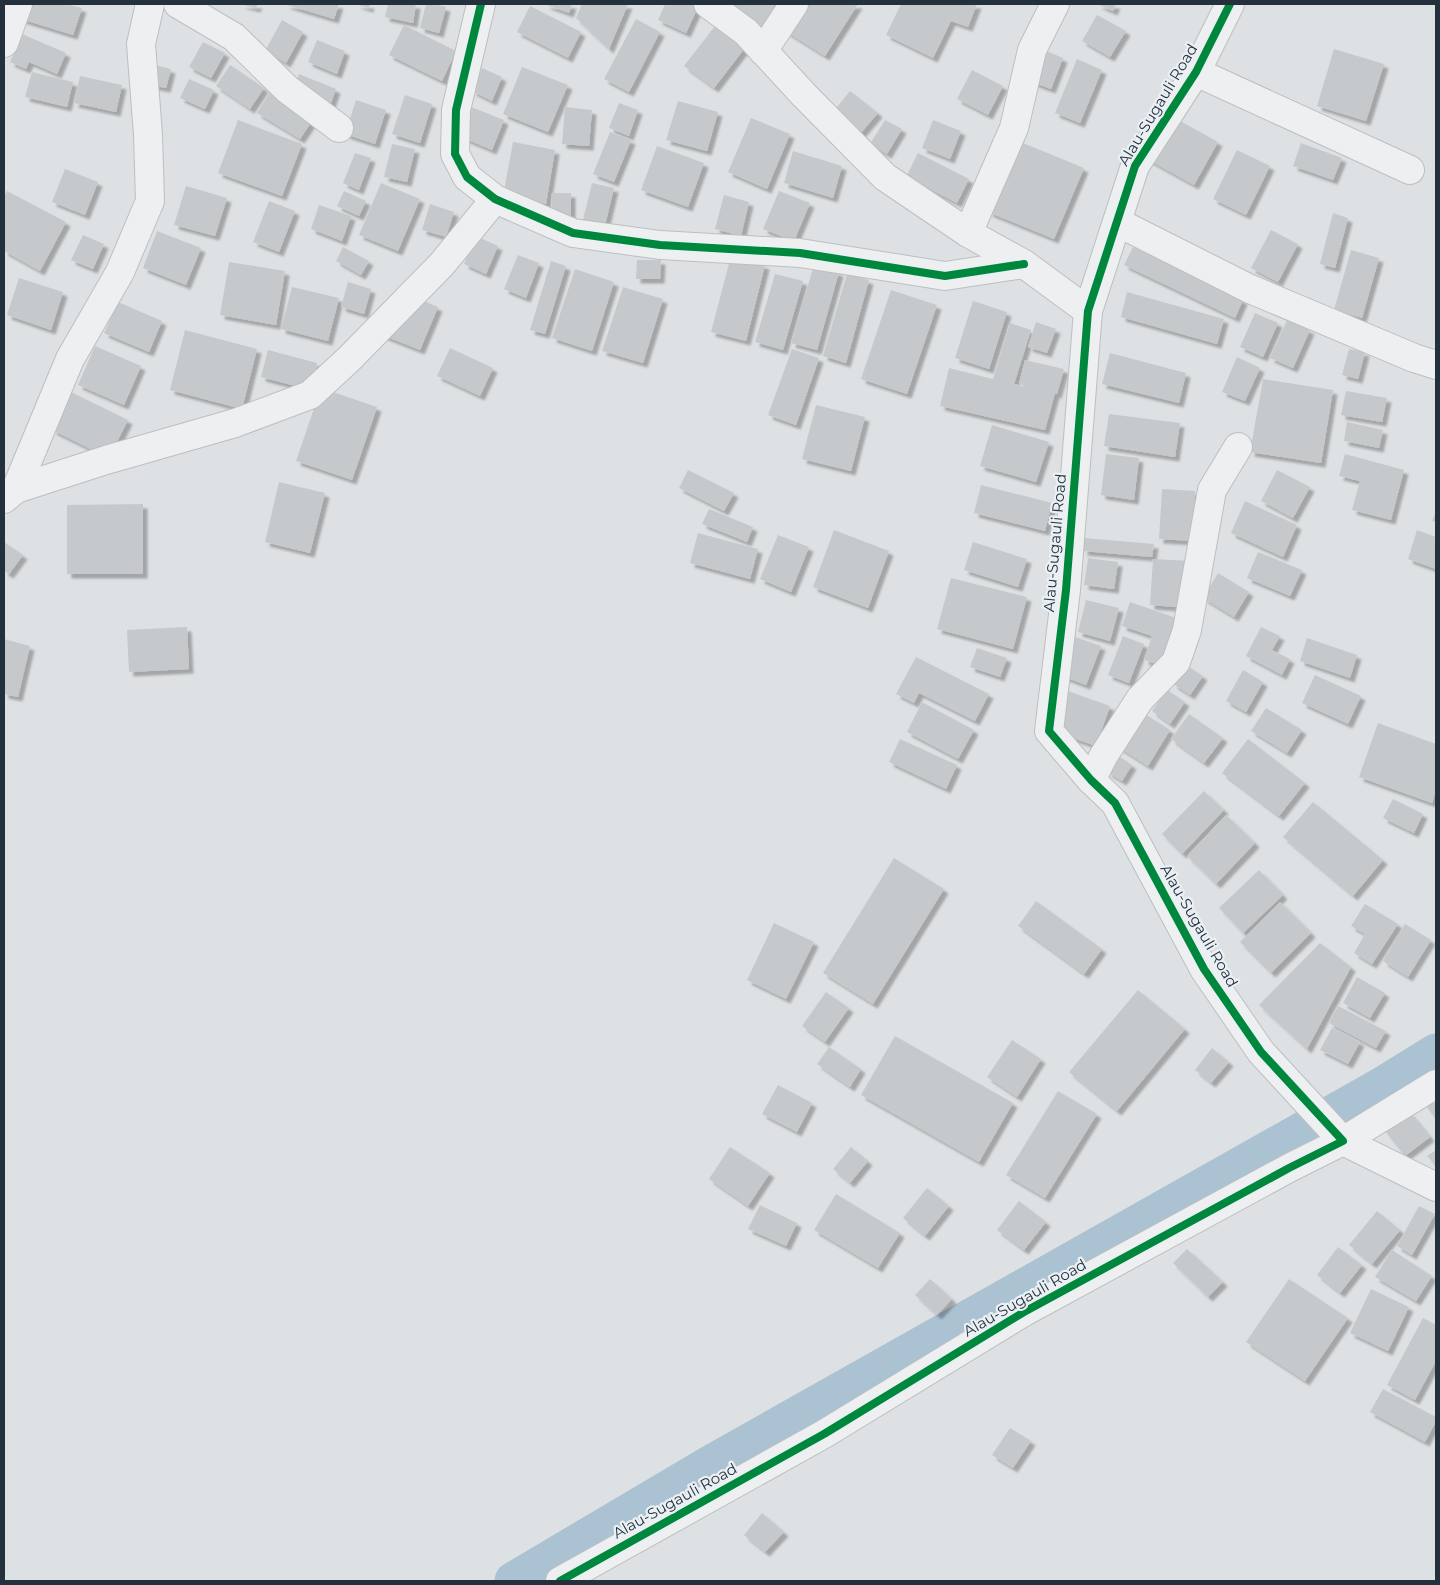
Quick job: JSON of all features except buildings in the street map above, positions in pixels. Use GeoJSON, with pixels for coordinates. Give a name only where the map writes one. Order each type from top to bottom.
{"type":"FeatureCollection","features":[{"type":"Feature","properties":{"kind":"street"},"geometry":{"type":"LineString","coordinates":[[4,43],[18,4]]}},
{"type":"Feature","properties":{"kind":"street"},"geometry":{"type":"LineString","coordinates":[[10,494],[70,359],[120,272],[150,201],[148,135],[141,44],[150,4]]}},
{"type":"Feature","properties":{"kind":"street"},"geometry":{"type":"LineString","coordinates":[[178,4],[234,37],[287,90],[339,128]]}},
{"type":"Feature","properties":{"kind":"street"},"geometry":{"type":"LineString","coordinates":[[481,4],[456,110],[455,154],[467,177],[495,199],[573,233],[660,245],[800,253],[945,276],[1024,264]]}},
{"type":"Feature","properties":{"kind":"street"},"geometry":{"type":"LineString","coordinates":[[708,4],[746,32],[885,177],[968,233],[1024,264],[1088,311]]}},
{"type":"Feature","properties":{"kind":"street"},"geometry":{"type":"LineString","coordinates":[[763,51],[794,4]]}},
{"type":"Feature","properties":{"kind":"street"},"geometry":{"type":"LineString","coordinates":[[968,233],[1014,128],[1032,50],[1055,4]]}},
{"type":"Feature","properties":{"kind":"street","name":"Alau-Sugauli Road"},"geometry":{"type":"LineString","coordinates":[[560,1581],[824,1434],[1024,1312],[1289,1168],[1330,1127],[1261,1052],[1209,976],[1114,803],[1048,731],[1066,590],[1088,311],[1135,166],[1196,72],[1230,4]]}},
{"type":"Feature","properties":{"kind":"street"},"geometry":{"type":"LineString","coordinates":[[1196,72],[1410,170]]}},
{"type":"Feature","properties":{"kind":"street"},"geometry":{"type":"LineString","coordinates":[[10,494],[106,460],[236,424],[310,395],[349,359],[442,264],[495,199]]}},
{"type":"Feature","properties":{"kind":"street"},"geometry":{"type":"LineString","coordinates":[[1117,222],[1250,289],[1414,358],[1436,365]]}},
{"type":"Feature","properties":{"kind":"street"},"geometry":{"type":"LineString","coordinates":[[1091,780],[1104,755],[1140,699],[1176,662],[1186,630],[1212,490],[1238,447]]}},
{"type":"Feature","properties":{"kind":"street"},"geometry":{"type":"LineString","coordinates":[[1330,1127],[1436,1084]]}},
{"type":"Feature","properties":{"kind":"street"},"geometry":{"type":"LineString","coordinates":[[1330,1127],[1436,1187]]}},
{"type":"Feature","properties":{"kind":"waterway"},"geometry":{"type":"LineString","coordinates":[[514,1581],[710,1465],[1381,1087],[1436,1053]]}},
{"type":"Feature","properties":{"kind":"cycle path"},"geometry":{"type":"LineString","coordinates":[[481,4],[456,110],[455,154],[467,177],[495,199],[573,233],[660,245],[800,253],[945,276],[1024,264]]}},
{"type":"Feature","properties":{"kind":"cycle path"},"geometry":{"type":"LineString","coordinates":[[560,1581],[824,1434],[1024,1312],[1289,1168],[1343,1141],[1261,1052],[1204,969],[1115,803],[1091,780],[1049,731],[1066,590],[1088,311],[1135,166],[1196,72],[1230,4]]}}]}
